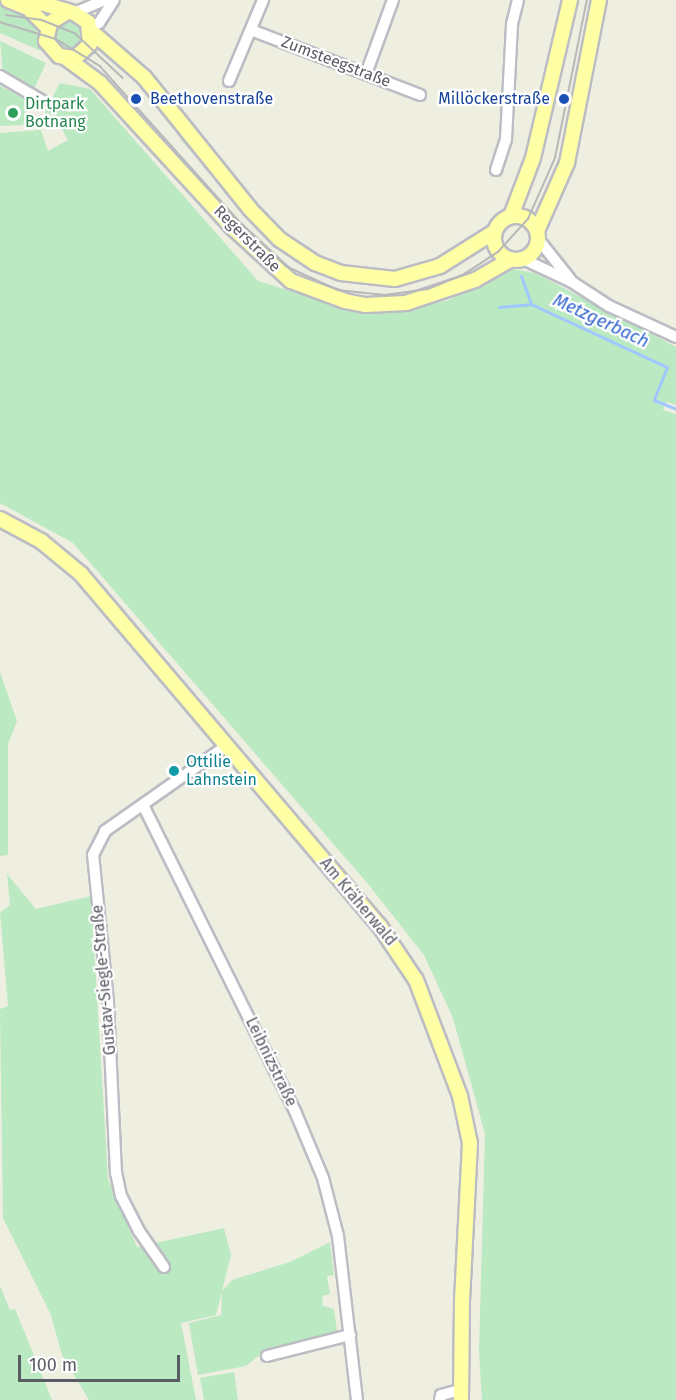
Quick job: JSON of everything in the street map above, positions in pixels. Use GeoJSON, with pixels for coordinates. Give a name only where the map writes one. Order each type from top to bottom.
{"type":"FeatureCollection","features":[{"type":"Feature","properties":{"kind":"main road"},"geometry":{"type":"LineString","coordinates":[[0,0],[13,0]]}},
{"type":"Feature","properties":{"kind":"main road"},"geometry":{"type":"LineString","coordinates":[[8,0],[28,8],[47,27],[49,47],[66,58],[75,58],[87,50],[95,29],[70,12],[31,0]]}},
{"type":"Feature","properties":{"kind":"main road","name":"Regerstraße"},"geometry":{"type":"LineString","coordinates":[[95,29],[144,77],[250,209],[279,239],[315,263],[341,273],[395,279],[440,266],[494,232],[500,222],[511,216],[533,158],[570,0]]}},
{"type":"Feature","properties":{"kind":"main road","name":"Regerstraße"},"geometry":{"type":"LineString","coordinates":[[66,58],[100,83],[232,227],[291,281],[355,303],[406,303],[475,280],[531,255],[567,163],[599,0]]}},
{"type":"Feature","properties":{"kind":"main road"},"geometry":{"type":"LineString","coordinates":[[47,27],[54,17],[70,12]]}},
{"type":"Feature","properties":{"kind":"main road"},"geometry":{"type":"LineString","coordinates":[[511,216],[528,219],[538,235]]}},
{"type":"Feature","properties":{"kind":"main road"},"geometry":{"type":"LineString","coordinates":[[494,232],[498,252],[517,260]]}},
{"type":"Feature","properties":{"kind":"main road","name":"Am Kräherwald"},"geometry":{"type":"LineString","coordinates":[[0,519],[41,541],[81,574],[403,957],[417,980],[460,1096],[471,1143],[461,1395]]}},
{"type":"Feature","properties":{"kind":"street"},"geometry":{"type":"LineString","coordinates":[[70,12],[104,0]]}},
{"type":"Feature","properties":{"kind":"street"},"geometry":{"type":"LineString","coordinates":[[95,29],[114,0]]}},
{"type":"Feature","properties":{"kind":"street"},"geometry":{"type":"LineString","coordinates":[[229,81],[263,0]]}},
{"type":"Feature","properties":{"kind":"street"},"geometry":{"type":"LineString","coordinates":[[366,74],[393,0]]}},
{"type":"Feature","properties":{"kind":"street"},"geometry":{"type":"LineString","coordinates":[[496,170],[506,139],[512,24],[518,0]]}},
{"type":"Feature","properties":{"kind":"street","name":"Zumsteegstraße"},"geometry":{"type":"LineString","coordinates":[[251,30],[420,95]]}},
{"type":"Feature","properties":{"kind":"street"},"geometry":{"type":"LineString","coordinates":[[0,76],[41,100]]}},
{"type":"Feature","properties":{"kind":"street"},"geometry":{"type":"LineString","coordinates":[[538,235],[572,282]]}},
{"type":"Feature","properties":{"kind":"street"},"geometry":{"type":"LineString","coordinates":[[517,260],[572,282],[609,306],[676,337]]}},
{"type":"Feature","properties":{"kind":"street","name":"Gustav-Siegle-Straße"},"geometry":{"type":"LineString","coordinates":[[164,1267],[138,1231],[122,1196],[116,1173],[108,1002],[93,855],[105,831],[226,746]]}},
{"type":"Feature","properties":{"kind":"street","name":"Leibnizstraße"},"geometry":{"type":"LineString","coordinates":[[143,805],[295,1111],[323,1178],[338,1236],[357,1400]]}},
{"type":"Feature","properties":{"kind":"street"},"geometry":{"type":"LineString","coordinates":[[267,1356],[350,1335]]}},
{"type":"Feature","properties":{"kind":"street"},"geometry":{"type":"LineString","coordinates":[[440,1400],[441,1395],[461,1395]]}},
{"type":"Feature","properties":{"kind":"green space"},"geometry":{"type":"Polygon","coordinates":[[[0,6],[22,12],[34,21],[41,51],[0,33],[0,6]]]}},
{"type":"Feature","properties":{"kind":"green space"},"geometry":{"type":"Polygon","coordinates":[[[68,19],[79,24],[84,35],[79,46],[68,51],[57,46],[52,35],[57,24],[68,19]]]}},
{"type":"Feature","properties":{"kind":"green space"},"geometry":{"type":"Polygon","coordinates":[[[0,41],[46,63],[33,91],[3,74],[0,41]]]}},
{"type":"Feature","properties":{"kind":"green space"},"geometry":{"type":"Polygon","coordinates":[[[60,83],[90,89],[258,281],[365,314],[446,301],[513,269],[535,273],[676,347],[676,405],[666,402],[663,410],[676,414],[676,1400],[482,1400],[479,1352],[485,1134],[453,1018],[424,955],[368,884],[73,543],[0,503],[0,133],[41,130],[48,151],[68,140],[59,124],[47,122],[45,111],[60,83]]]}},
{"type":"Feature","properties":{"kind":"green space","name":"Dirtpark Botnang"},"geometry":{"type":"Polygon","coordinates":[[[0,86],[29,101],[23,125],[0,126],[0,86]]]}},
{"type":"Feature","properties":{"kind":"green space"},"geometry":{"type":"Polygon","coordinates":[[[184,135],[238,204],[180,139],[184,135]]]}},
{"type":"Feature","properties":{"kind":"green space"},"geometry":{"type":"Polygon","coordinates":[[[0,672],[17,721],[8,744],[8,855],[0,856],[0,672]]]}},
{"type":"Feature","properties":{"kind":"green space"},"geometry":{"type":"Polygon","coordinates":[[[7,874],[36,909],[91,896],[108,1179],[137,1247],[224,1228],[231,1255],[216,1315],[181,1323],[196,1400],[89,1400],[62,1355],[51,1315],[3,1218],[0,1009],[8,1006],[0,913],[10,905],[7,874]]]}},
{"type":"Feature","properties":{"kind":"green space"},"geometry":{"type":"Polygon","coordinates":[[[330,1242],[334,1275],[327,1276],[330,1294],[322,1296],[323,1306],[334,1309],[337,1331],[257,1357],[246,1366],[198,1375],[189,1323],[221,1315],[222,1291],[232,1280],[290,1262],[330,1242]]]}},
{"type":"Feature","properties":{"kind":"green space"},"geometry":{"type":"Polygon","coordinates":[[[0,1286],[10,1310],[15,1309],[52,1400],[0,1400],[0,1286]]]}},
{"type":"Feature","properties":{"kind":"green space"},"geometry":{"type":"Polygon","coordinates":[[[234,1372],[238,1400],[204,1400],[200,1378],[234,1372]]]}},
{"type":"Feature","properties":{"kind":"waterway"},"geometry":{"type":"LineString","coordinates":[[521,276],[531,304]]}},
{"type":"Feature","properties":{"kind":"waterway","name":"Metzgerbach"},"geometry":{"type":"LineString","coordinates":[[499,307],[531,304],[667,367],[654,400],[676,409]]}},
{"type":"Feature","properties":{"kind":"tram line"},"geometry":{"type":"LineString","coordinates":[[0,22],[56,39],[100,66],[239,221],[286,266],[338,290],[385,295],[428,289],[463,275],[498,252],[528,219],[555,158],[587,0]]}},
{"type":"Feature","properties":{"kind":"tram line"},"geometry":{"type":"LineString","coordinates":[[6,15],[42,20],[76,34],[123,78]]}},
{"type":"Feature","properties":{"kind":"place","name":"Beethovenstraße"},"geometry":{"type":"Point","coordinates":[136,99]}},
{"type":"Feature","properties":{"kind":"place","name":"Millöckerstraße"},"geometry":{"type":"Point","coordinates":[564,99]}},
{"type":"Feature","properties":{"kind":"place","name":"Dirtpark Botnang"},"geometry":{"type":"Point","coordinates":[13,113]}},
{"type":"Feature","properties":{"kind":"place","name":"Ottilie Lahnstein"},"geometry":{"type":"Point","coordinates":[174,771]}}]}
